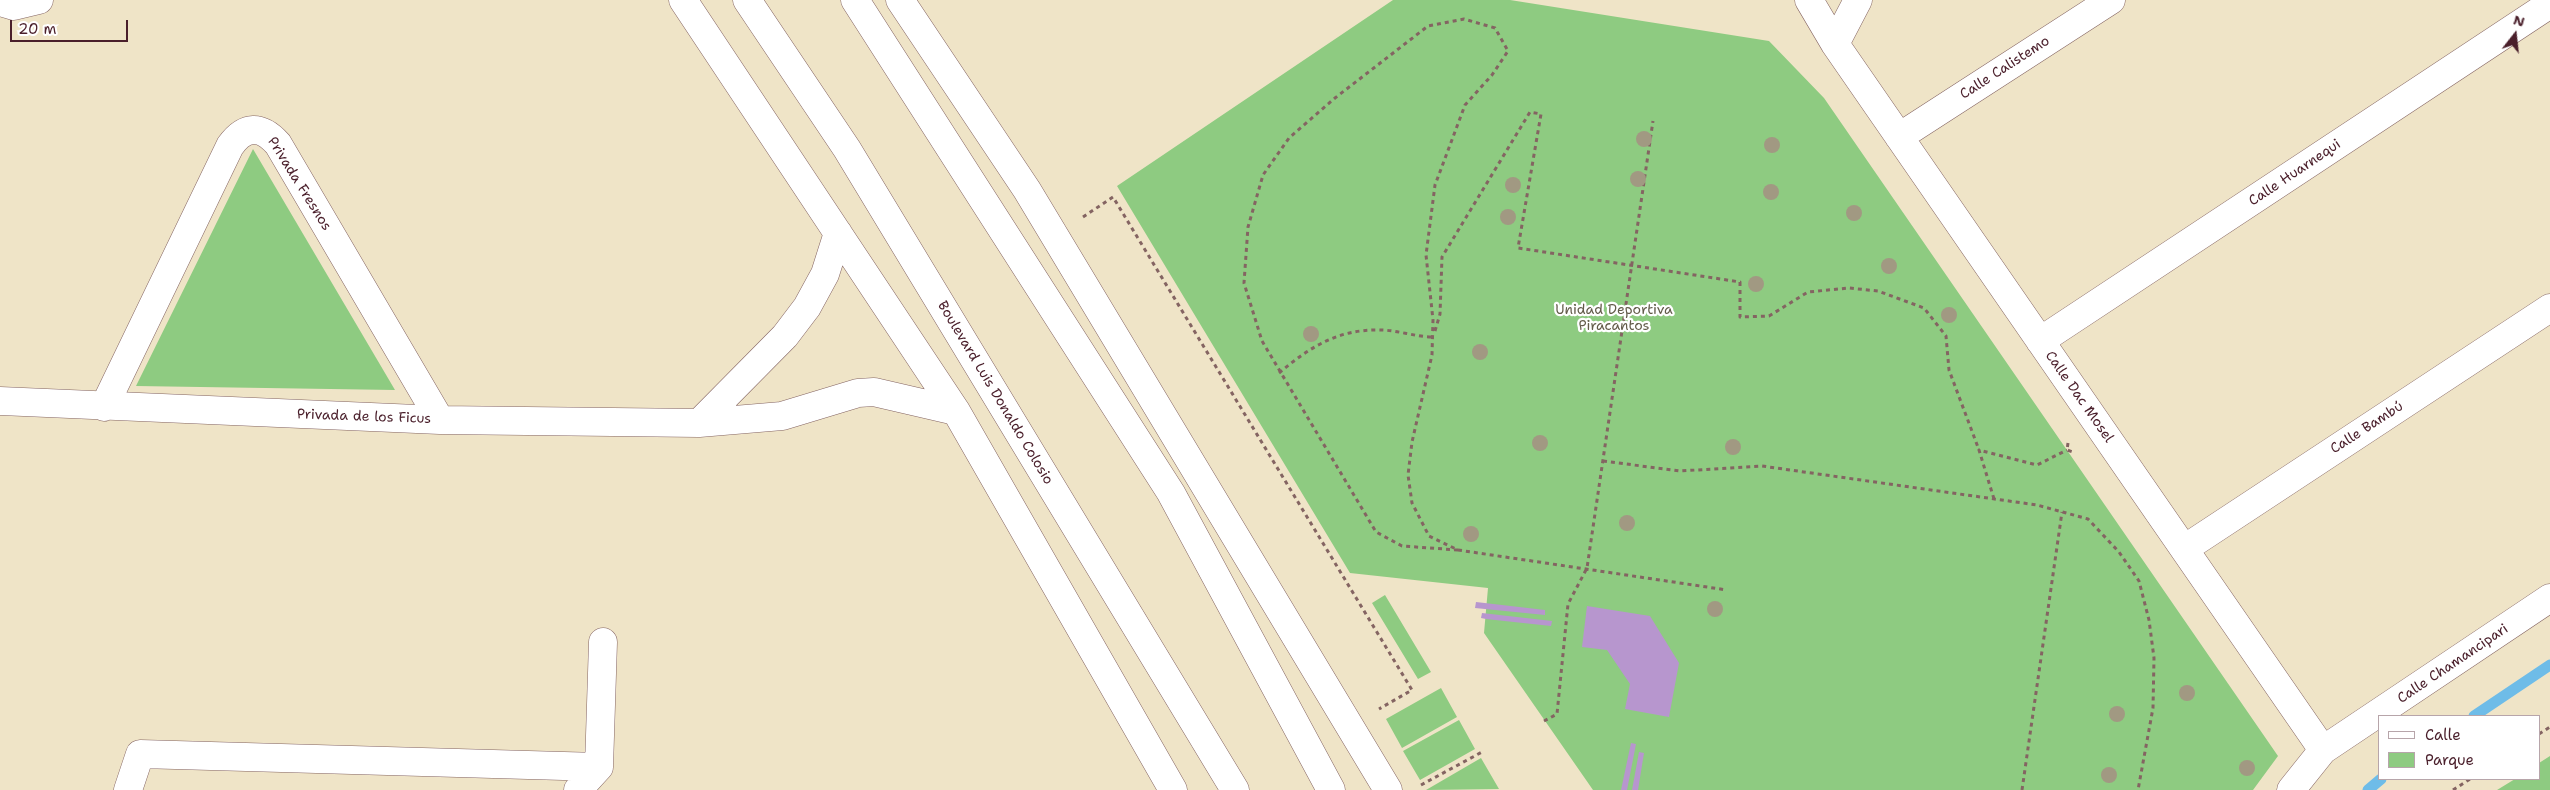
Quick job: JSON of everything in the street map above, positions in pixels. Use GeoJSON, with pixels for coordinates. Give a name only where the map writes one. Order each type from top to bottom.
{"type":"FeatureCollection","features":[{"type":"Feature","properties":{"kind":"street"},"geometry":{"type":"LineString","coordinates":[[0,2],[14,6],[39,0]]}},
{"type":"Feature","properties":{"kind":"street"},"geometry":{"type":"LineString","coordinates":[[684,0],[956,411],[1173,790]]}},
{"type":"Feature","properties":{"kind":"street","name":"Boulevard Luis Donaldo Colosio"},"geometry":{"type":"LineString","coordinates":[[747,0],[847,149],[1235,790]]}},
{"type":"Feature","properties":{"kind":"street"},"geometry":{"type":"LineString","coordinates":[[855,0],[1171,493],[1331,790]]}},
{"type":"Feature","properties":{"kind":"street"},"geometry":{"type":"LineString","coordinates":[[900,0],[1027,190],[1388,790]]}},
{"type":"Feature","properties":{"kind":"street","name":"Calle Dac Mosel"},"geometry":{"type":"LineString","coordinates":[[1809,0],[1835,44],[2323,750]]}},
{"type":"Feature","properties":{"kind":"street"},"geometry":{"type":"LineString","coordinates":[[1835,44],[1858,0]]}},
{"type":"Feature","properties":{"kind":"street","name":"Calle Calistemo"},"geometry":{"type":"LineString","coordinates":[[1899,136],[2111,0]]}},
{"type":"Feature","properties":{"kind":"street","name":"Calle Huarnequi"},"geometry":{"type":"LineString","coordinates":[[2040,342],[2550,4]]}},
{"type":"Feature","properties":{"kind":"street","name":"Privada Fresnos"},"geometry":{"type":"LineString","coordinates":[[104,407],[230,146],[238,135],[254,130],[268,132],[278,144],[440,420]]}},
{"type":"Feature","properties":{"kind":"street"},"geometry":{"type":"LineString","coordinates":[[699,423],[785,336],[807,307],[825,274],[838,233]]}},
{"type":"Feature","properties":{"kind":"street","name":"Calle Bambú"},"geometry":{"type":"LineString","coordinates":[[2184,548],[2550,308]]}},
{"type":"Feature","properties":{"kind":"street","name":"Privada de los Ficus"},"geometry":{"type":"LineString","coordinates":[[0,401],[104,407],[440,420],[699,423],[782,416],[858,393],[874,392],[956,411]]}},
{"type":"Feature","properties":{"kind":"street"},"geometry":{"type":"LineString","coordinates":[[0,414],[28,402]]}},
{"type":"Feature","properties":{"kind":"street","name":"Calle Chamancipari"},"geometry":{"type":"LineString","coordinates":[[2291,790],[2323,750],[2550,598]]}},
{"type":"Feature","properties":{"kind":"street"},"geometry":{"type":"LineString","coordinates":[[578,790],[599,767],[603,642]]}},
{"type":"Feature","properties":{"kind":"street"},"geometry":{"type":"LineString","coordinates":[[128,790],[140,754],[599,767]]}},
{"type":"Feature","properties":{"kind":"path"},"geometry":{"type":"LineString","coordinates":[[1458,550],[1429,536],[1412,503],[1408,475],[1412,442],[1432,355],[1433,320],[1426,255],[1435,185],[1465,105],[1492,75],[1508,51],[1495,28],[1464,19],[1428,26],[1342,92],[1289,138],[1263,175],[1248,226],[1244,282],[1262,341],[1376,532],[1402,546],[1458,550],[1727,590]]}},
{"type":"Feature","properties":{"kind":"path"},"geometry":{"type":"LineString","coordinates":[[1433,338],[1440,314],[1442,258],[1530,112],[1540,114],[1518,248],[1740,282],[1740,317],[1769,316],[1808,292],[1849,288],[1878,291],[1924,308],[1946,336],[1949,370],[1995,499]]}},
{"type":"Feature","properties":{"kind":"path"},"geometry":{"type":"LineString","coordinates":[[1544,721],[1557,714],[1568,604],[1587,568],[1653,121]]}},
{"type":"Feature","properties":{"kind":"path"},"geometry":{"type":"LineString","coordinates":[[1076,221],[1113,197],[1352,588],[1412,690],[1372,713]]}},
{"type":"Feature","properties":{"kind":"path"},"geometry":{"type":"LineString","coordinates":[[1280,373],[1306,350],[1345,332],[1380,330],[1433,338]]}},
{"type":"Feature","properties":{"kind":"path"},"geometry":{"type":"LineString","coordinates":[[1979,450],[2037,465],[2067,450]]}},
{"type":"Feature","properties":{"kind":"path"},"geometry":{"type":"LineString","coordinates":[[1603,461],[1680,471],[1762,466],[2036,505],[2088,519],[2119,552],[2139,581],[2149,620],[2154,658],[2153,708],[2138,790]]}},
{"type":"Feature","properties":{"kind":"path"},"geometry":{"type":"LineString","coordinates":[[2022,790],[2062,512]]}},
{"type":"Feature","properties":{"kind":"path"},"geometry":{"type":"LineString","coordinates":[[1414,789],[1482,752]]}},
{"type":"Feature","properties":{"kind":"path"},"geometry":{"type":"LineString","coordinates":[[2453,790],[2464,780]]}},
{"type":"Feature","properties":{"kind":"green space","name":"Unidad Deportiva Piracantos"},"geometry":{"type":"Polygon","coordinates":[[[1393,0],[1510,0],[1769,41],[1824,98],[2278,756],[2253,790],[1593,790],[1484,633],[1488,588],[1350,573],[1117,186],[1393,0]]]}},
{"type":"Feature","properties":{"kind":"green space"},"geometry":{"type":"Polygon","coordinates":[[[253,149],[395,390],[136,386],[253,149]]]}},
{"type":"Feature","properties":{"kind":"green space"},"geometry":{"type":"Polygon","coordinates":[[[1385,595],[1431,672],[1418,679],[1372,603],[1385,595]]]}},
{"type":"Feature","properties":{"kind":"green space"},"geometry":{"type":"Polygon","coordinates":[[[1441,688],[1457,717],[1402,748],[1386,719],[1441,688]]]}},
{"type":"Feature","properties":{"kind":"green space"},"geometry":{"type":"Polygon","coordinates":[[[1459,720],[1475,749],[1420,780],[1403,751],[1459,720]]]}},
{"type":"Feature","properties":{"kind":"green space"},"geometry":{"type":"Polygon","coordinates":[[[2550,756],[2550,790],[2497,790],[2513,780],[2540,780],[2540,762],[2550,756]]]}},
{"type":"Feature","properties":{"kind":"green space"},"geometry":{"type":"Polygon","coordinates":[[[1481,758],[1499,789],[1426,790],[1481,758]]]}},
{"type":"Feature","properties":{"kind":"building"},"geometry":{"type":"Polygon","coordinates":[[[1476,602],[1545,610],[1545,615],[1475,608],[1476,602]]]}},
{"type":"Feature","properties":{"kind":"building"},"geometry":{"type":"Polygon","coordinates":[[[1587,606],[1650,616],[1679,663],[1669,717],[1625,709],[1630,684],[1607,650],[1582,647],[1587,606]]]}},
{"type":"Feature","properties":{"kind":"building"},"geometry":{"type":"Polygon","coordinates":[[[1482,613],[1552,621],[1551,626],[1486,619],[1481,618],[1482,613]]]}},
{"type":"Feature","properties":{"kind":"building"},"geometry":{"type":"Polygon","coordinates":[[[1631,743],[1636,744],[1627,790],[1621,790],[1631,743]]]}},
{"type":"Feature","properties":{"kind":"building"},"geometry":{"type":"Polygon","coordinates":[[[1639,752],[1644,753],[1638,790],[1632,790],[1639,752]]]}},
{"type":"Feature","properties":{"kind":"waterway"},"geometry":{"type":"LineString","coordinates":[[2475,715],[2550,665]]}},
{"type":"Feature","properties":{"kind":"waterway"},"geometry":{"type":"LineString","coordinates":[[2368,790],[2380,780]]}}]}
